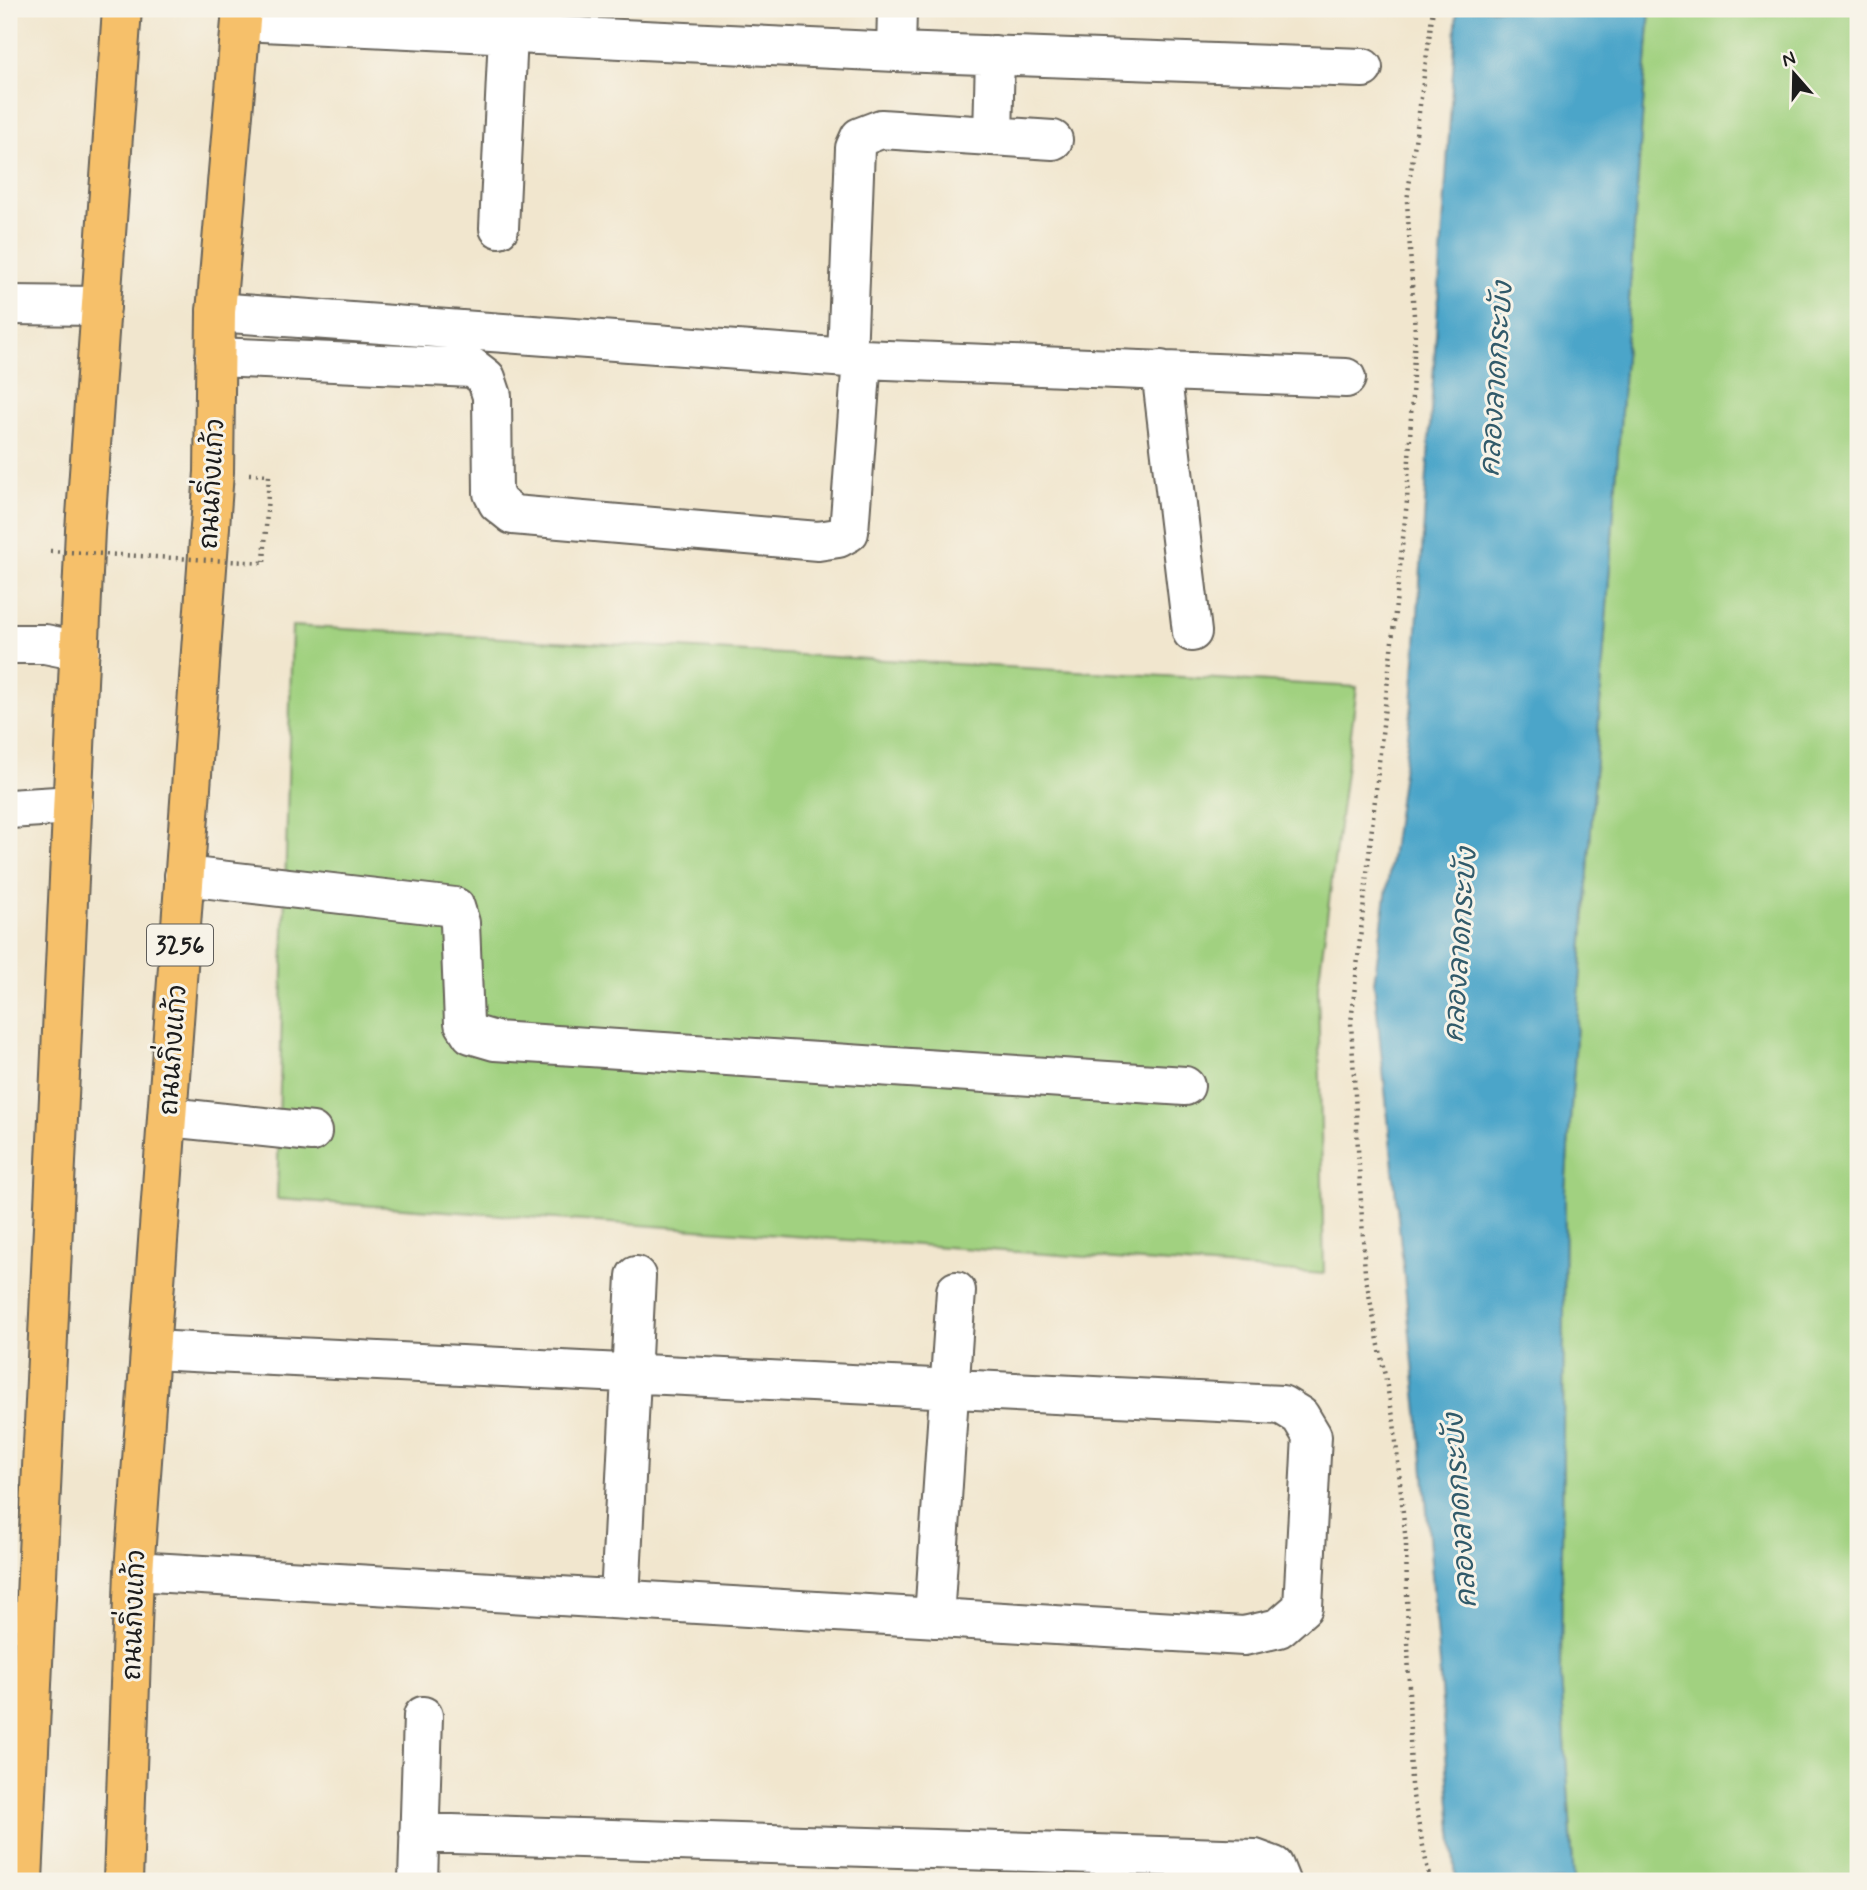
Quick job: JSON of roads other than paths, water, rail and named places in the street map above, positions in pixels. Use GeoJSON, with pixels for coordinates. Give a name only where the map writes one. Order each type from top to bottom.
{"type":"FeatureCollection","features":[{"type":"Feature","properties":{"kind":"main road"},"geometry":{"type":"LineString","coordinates":[[23,1881],[80,651],[122,9]]}},
{"type":"Feature","properties":{"kind":"main road","name":"ถนนกิ่งแก้ว"},"geometry":{"type":"LineString","coordinates":[[123,1881],[134,1571],[214,472],[216,312],[242,15]]}},
{"type":"Feature","properties":{"kind":"street"},"geometry":{"type":"LineString","coordinates":[[895,52],[897,9]]}},
{"type":"Feature","properties":{"kind":"street"},"geometry":{"type":"LineString","coordinates":[[242,15],[508,34],[602,24],[895,52],[1363,68]]}},
{"type":"Feature","properties":{"kind":"street"},"geometry":{"type":"LineString","coordinates":[[499,228],[508,34]]}},
{"type":"Feature","properties":{"kind":"street"},"geometry":{"type":"LineString","coordinates":[[993,136],[995,55]]}},
{"type":"Feature","properties":{"kind":"street"},"geometry":{"type":"LineString","coordinates":[[215,357],[473,368],[486,379],[492,396],[493,493],[498,503],[513,515],[818,541],[838,538],[849,531],[854,358],[855,149],[860,137],[881,129],[1052,140]]}},
{"type":"Feature","properties":{"kind":"street"},"geometry":{"type":"LineString","coordinates":[[9,305],[101,306]]}},
{"type":"Feature","properties":{"kind":"street"},"geometry":{"type":"LineString","coordinates":[[216,312],[854,358],[1346,378]]}},
{"type":"Feature","properties":{"kind":"street"},"geometry":{"type":"LineString","coordinates":[[1161,370],[1192,632]]}},
{"type":"Feature","properties":{"kind":"street"},"geometry":{"type":"LineString","coordinates":[[9,644],[45,644],[80,651]]}},
{"type":"Feature","properties":{"kind":"street"},"geometry":{"type":"LineString","coordinates":[[9,809],[73,804]]}},
{"type":"Feature","properties":{"kind":"street"},"geometry":{"type":"LineString","coordinates":[[184,876],[455,907],[460,923],[464,1023],[471,1034],[495,1041],[1185,1086]]}},
{"type":"Feature","properties":{"kind":"street"},"geometry":{"type":"LineString","coordinates":[[168,1117],[312,1132]]}},
{"type":"Feature","properties":{"kind":"street"},"geometry":{"type":"LineString","coordinates":[[620,1599],[636,1276]]}},
{"type":"Feature","properties":{"kind":"street"},"geometry":{"type":"LineString","coordinates":[[934,1618],[956,1291]]}},
{"type":"Feature","properties":{"kind":"street"},"geometry":{"type":"LineString","coordinates":[[134,1571],[1244,1636],[1279,1628],[1303,1607],[1312,1436],[1300,1416],[1282,1405],[151,1350]]}},
{"type":"Feature","properties":{"kind":"street"},"geometry":{"type":"LineString","coordinates":[[418,1881],[423,1716]]}},
{"type":"Feature","properties":{"kind":"street"},"geometry":{"type":"LineString","coordinates":[[419,1833],[1255,1859],[1274,1866],[1280,1881]]}},
{"type":"Feature","properties":{"kind":"water","name":"คลองลาดกระบัง"},"geometry":{"type":"Polygon","coordinates":[[[1457,9],[1650,9],[1565,1192],[1561,1676],[1574,1881],[1456,1881],[1423,1461],[1374,982],[1412,706],[1457,9]]]}}]}
